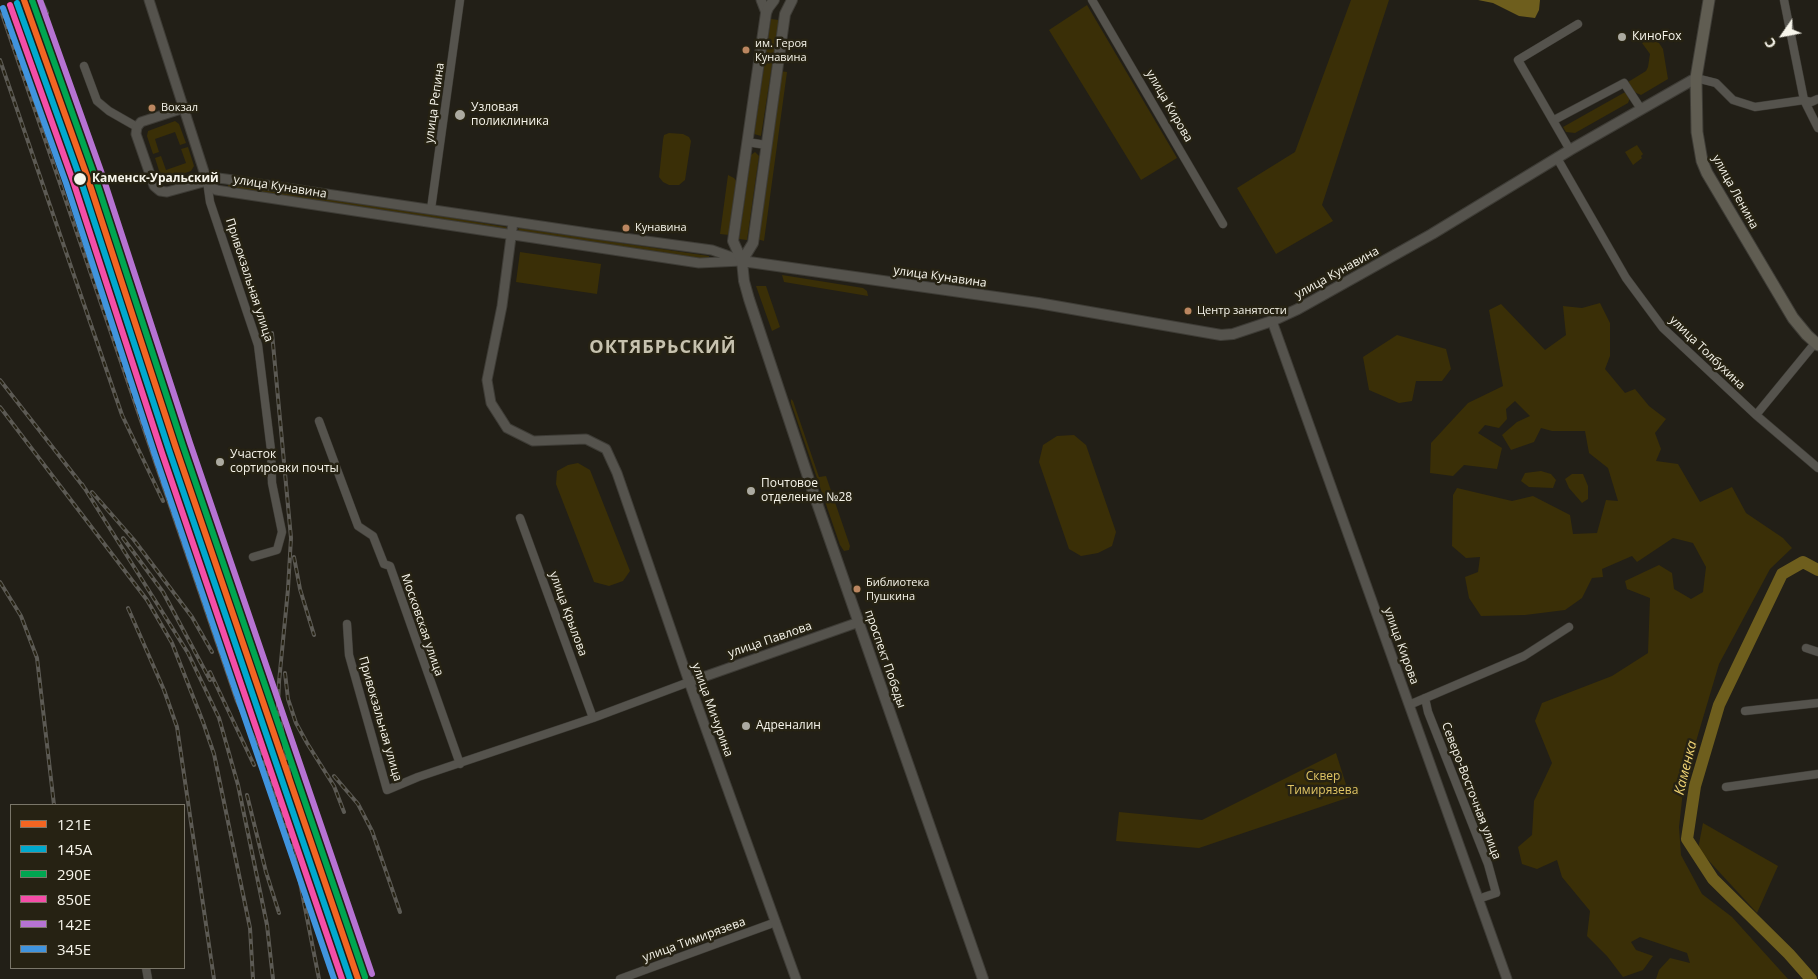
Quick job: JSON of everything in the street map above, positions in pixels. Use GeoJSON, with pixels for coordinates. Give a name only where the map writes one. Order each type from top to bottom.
{"type":"FeatureCollection","features":[{"type":"Feature","properties":{"kind":"main road","name":"проспект Победы"},"geometry":{"type":"LineString","coordinates":[[774,0],[766,13],[733,241],[742,261],[744,281],[749,299],[810,482],[983,979]]}},
{"type":"Feature","properties":{"kind":"main road"},"geometry":{"type":"LineString","coordinates":[[774,0],[785,14]]}},
{"type":"Feature","properties":{"kind":"main road"},"geometry":{"type":"LineString","coordinates":[[742,261],[753,243],[785,14],[792,0]]}},
{"type":"Feature","properties":{"kind":"main road","name":"улица Ленина"},"geometry":{"type":"LineString","coordinates":[[1709,0],[1696,78],[1699,150],[1707,173],[1793,318],[1806,335],[1816,344]]}},
{"type":"Feature","properties":{"kind":"main road","name":"улица Кунавина"},"geometry":{"type":"LineString","coordinates":[[742,261],[1038,303],[1221,335],[1233,334],[1272,321],[1298,309],[1432,234],[1570,150],[1696,78]]}},
{"type":"Feature","properties":{"kind":"street","name":"Привокзальная улица"},"geometry":{"type":"LineString","coordinates":[[149,0],[207,181],[210,202],[258,345],[271,450],[272,482],[282,532],[277,550],[253,557]]}},
{"type":"Feature","properties":{"kind":"street","name":"улица Репина"},"geometry":{"type":"LineString","coordinates":[[431,210],[460,0]]}},
{"type":"Feature","properties":{"kind":"street"},"geometry":{"type":"LineString","coordinates":[[761,0],[766,13]]}},
{"type":"Feature","properties":{"kind":"street","name":"улица Кирова"},"geometry":{"type":"LineString","coordinates":[[1092,0],[1223,224]]}},
{"type":"Feature","properties":{"kind":"street"},"geometry":{"type":"LineString","coordinates":[[1784,0],[1804,100],[1818,128]]}},
{"type":"Feature","properties":{"kind":"street"},"geometry":{"type":"LineString","coordinates":[[1570,150],[1518,60],[1578,24]]}},
{"type":"Feature","properties":{"kind":"street"},"geometry":{"type":"LineString","coordinates":[[84,66],[97,101],[114,114],[137,127]]}},
{"type":"Feature","properties":{"kind":"street"},"geometry":{"type":"LineString","coordinates":[[1696,78],[1716,83],[1733,100],[1755,107],[1804,100],[1811,102],[1818,99]]}},
{"type":"Feature","properties":{"kind":"street"},"geometry":{"type":"LineString","coordinates":[[1556,120],[1624,83],[1640,109]]}},
{"type":"Feature","properties":{"kind":"street"},"geometry":{"type":"LineString","coordinates":[[184,108],[142,122],[137,127],[136,134],[154,186],[160,191],[167,192],[207,181]]}},
{"type":"Feature","properties":{"kind":"street"},"geometry":{"type":"LineString","coordinates":[[747,142],[766,144]]}},
{"type":"Feature","properties":{"kind":"street","name":"улица Толбухина"},"geometry":{"type":"LineString","coordinates":[[1557,158],[1626,278],[1663,328],[1756,415],[1818,468]]}},
{"type":"Feature","properties":{"kind":"street","name":"улица Кунавина"},"geometry":{"type":"LineString","coordinates":[[218,178],[226,179],[712,250],[742,261],[699,264],[216,190],[207,181],[218,178]]}},
{"type":"Feature","properties":{"kind":"street"},"geometry":{"type":"LineString","coordinates":[[511,234],[513,222]]}},
{"type":"Feature","properties":{"kind":"street","name":"улица Мичурина"},"geometry":{"type":"LineString","coordinates":[[511,234],[502,306],[487,380],[491,403],[507,428],[533,441],[586,439],[606,449],[617,474],[689,682],[796,979]]}},
{"type":"Feature","properties":{"kind":"street","name":"улица Кирова"},"geometry":{"type":"LineString","coordinates":[[1272,321],[1507,979]]}},
{"type":"Feature","properties":{"kind":"street"},"geometry":{"type":"LineString","coordinates":[[1756,415],[1816,344]]}},
{"type":"Feature","properties":{"kind":"street","name":"Московская улица"},"geometry":{"type":"LineString","coordinates":[[319,421],[358,526],[373,536],[384,564],[390,566],[460,764]]}},
{"type":"Feature","properties":{"kind":"street","name":"улица Крылова"},"geometry":{"type":"LineString","coordinates":[[520,518],[593,718]]}},
{"type":"Feature","properties":{"kind":"street","name":"улица Павлова"},"geometry":{"type":"LineString","coordinates":[[689,682],[859,622]]}},
{"type":"Feature","properties":{"kind":"street","name":"Привокзальная улица"},"geometry":{"type":"LineString","coordinates":[[347,624],[349,655],[388,790],[418,777],[460,764]]}},
{"type":"Feature","properties":{"kind":"street"},"geometry":{"type":"LineString","coordinates":[[1409,704],[1524,656],[1569,627]]}},
{"type":"Feature","properties":{"kind":"street"},"geometry":{"type":"LineString","coordinates":[[1806,648],[1818,652]]}},
{"type":"Feature","properties":{"kind":"street"},"geometry":{"type":"LineString","coordinates":[[460,764],[593,718],[689,682]]}},
{"type":"Feature","properties":{"kind":"street","name":"Северо-Восточная улица"},"geometry":{"type":"LineString","coordinates":[[1425,698],[1428,712],[1488,864],[1496,893],[1478,899]]}},
{"type":"Feature","properties":{"kind":"street"},"geometry":{"type":"LineString","coordinates":[[1745,711],[1818,703]]}},
{"type":"Feature","properties":{"kind":"street"},"geometry":{"type":"LineString","coordinates":[[1726,787],[1818,774]]}},
{"type":"Feature","properties":{"kind":"street","name":"улица Тимирязева"},"geometry":{"type":"LineString","coordinates":[[620,979],[776,922]]}},
{"type":"Feature","properties":{"kind":"green space"},"geometry":{"type":"Polygon","coordinates":[[[1351,0],[1389,0],[1322,205],[1333,221],[1276,254],[1237,188],[1295,152],[1351,0]]]}},
{"type":"Feature","properties":{"kind":"green space"},"geometry":{"type":"Polygon","coordinates":[[[1087,5],[1177,158],[1141,180],[1049,30],[1087,5]]]}},
{"type":"Feature","properties":{"kind":"green space"},"geometry":{"type":"Polygon","coordinates":[[[771,19],[779,20],[761,136],[754,134],[771,19]]]}},
{"type":"Feature","properties":{"kind":"green space"},"geometry":{"type":"Polygon","coordinates":[[[1650,39],[1659,43],[1663,49],[1668,79],[1641,95],[1634,92],[1628,82],[1646,71],[1650,54],[1642,43],[1650,39]]]}},
{"type":"Feature","properties":{"kind":"green space"},"geometry":{"type":"Polygon","coordinates":[[[780,71],[787,72],[764,241],[757,239],[780,71]]]}},
{"type":"Feature","properties":{"kind":"green space"},"geometry":{"type":"Polygon","coordinates":[[[1627,91],[1630,98],[1628,103],[1575,133],[1566,132],[1563,127],[1627,91]]]}},
{"type":"Feature","properties":{"kind":"green space"},"geometry":{"type":"Polygon","coordinates":[[[175,121],[179,124],[186,143],[180,145],[175,132],[155,139],[159,152],[153,154],[147,136],[148,131],[175,121]]]}},
{"type":"Feature","properties":{"kind":"green space"},"geometry":{"type":"Polygon","coordinates":[[[669,133],[683,134],[689,137],[691,141],[685,180],[679,185],[669,185],[659,177],[664,135],[669,133]]]}},
{"type":"Feature","properties":{"kind":"green space"},"geometry":{"type":"Polygon","coordinates":[[[1637,145],[1643,154],[1642,158],[1633,165],[1625,152],[1637,145]]]}},
{"type":"Feature","properties":{"kind":"green space"},"geometry":{"type":"Polygon","coordinates":[[[188,147],[194,166],[191,171],[167,179],[161,177],[155,158],[161,156],[166,170],[186,163],[181,149],[188,147]]]}},
{"type":"Feature","properties":{"kind":"green space"},"geometry":{"type":"Polygon","coordinates":[[[755,152],[759,156],[747,240],[739,239],[751,155],[755,152]]]}},
{"type":"Feature","properties":{"kind":"green space"},"geometry":{"type":"Polygon","coordinates":[[[728,175],[737,182],[729,235],[720,234],[728,175]]]}},
{"type":"Feature","properties":{"kind":"green space"},"geometry":{"type":"Polygon","coordinates":[[[228,183],[424,213],[507,228],[506,230],[228,187],[228,183]]]}},
{"type":"Feature","properties":{"kind":"green space"},"geometry":{"type":"Polygon","coordinates":[[[519,228],[709,256],[709,260],[520,232],[519,228]]]}},
{"type":"Feature","properties":{"kind":"green space"},"geometry":{"type":"Polygon","coordinates":[[[520,252],[601,264],[597,294],[516,282],[520,252]]]}},
{"type":"Feature","properties":{"kind":"green space"},"geometry":{"type":"Polygon","coordinates":[[[782,275],[863,288],[867,291],[868,296],[784,282],[782,275]]]}},
{"type":"Feature","properties":{"kind":"green space"},"geometry":{"type":"Polygon","coordinates":[[[756,286],[766,286],[780,327],[772,331],[756,286]]]}},
{"type":"Feature","properties":{"kind":"green space"},"geometry":{"type":"Polygon","coordinates":[[[1600,303],[1610,323],[1610,356],[1605,369],[1625,393],[1635,389],[1649,406],[1666,419],[1655,433],[1661,449],[1656,461],[1678,464],[1700,502],[1732,487],[1746,513],[1783,538],[1792,548],[1770,569],[1719,664],[1684,782],[1679,827],[1681,855],[1702,894],[1732,917],[1788,979],[1656,979],[1659,970],[1670,958],[1690,963],[1687,953],[1640,937],[1631,942],[1636,950],[1653,956],[1643,970],[1623,977],[1607,956],[1587,936],[1590,911],[1562,877],[1557,860],[1537,869],[1522,864],[1518,847],[1532,835],[1534,801],[1552,763],[1535,721],[1542,703],[1612,676],[1648,653],[1650,598],[1627,589],[1625,581],[1659,565],[1672,573],[1674,589],[1691,599],[1703,592],[1706,567],[1693,543],[1673,538],[1637,562],[1632,556],[1602,569],[1603,577],[1592,578],[1582,598],[1565,610],[1525,615],[1481,616],[1469,598],[1465,577],[1478,572],[1480,557],[1466,558],[1452,546],[1453,495],[1457,488],[1512,501],[1533,496],[1570,515],[1573,534],[1597,533],[1606,500],[1618,501],[1608,468],[1589,453],[1585,431],[1552,431],[1541,428],[1534,442],[1511,450],[1502,435],[1517,422],[1530,416],[1515,401],[1506,409],[1507,419],[1499,428],[1485,425],[1478,433],[1502,448],[1497,469],[1464,465],[1453,476],[1430,473],[1431,443],[1468,403],[1503,386],[1489,310],[1501,304],[1545,350],[1566,335],[1563,306],[1582,308],[1600,303]]]}},
{"type":"Feature","properties":{"kind":"green space"},"geometry":{"type":"Polygon","coordinates":[[[1397,335],[1446,349],[1451,369],[1442,381],[1416,381],[1412,401],[1399,403],[1369,390],[1363,357],[1397,335]]]}},
{"type":"Feature","properties":{"kind":"green space"},"geometry":{"type":"Polygon","coordinates":[[[791,399],[819,477],[826,476],[850,546],[849,550],[844,551],[840,545],[791,399]]]}},
{"type":"Feature","properties":{"kind":"green space"},"geometry":{"type":"Polygon","coordinates":[[[1074,435],[1086,445],[1116,532],[1112,546],[1098,553],[1081,556],[1069,549],[1039,462],[1043,445],[1057,436],[1074,435]]]}},
{"type":"Feature","properties":{"kind":"green space"},"geometry":{"type":"Polygon","coordinates":[[[578,463],[590,470],[630,571],[623,581],[609,586],[594,582],[556,484],[557,471],[568,465],[578,463]]]}},
{"type":"Feature","properties":{"kind":"green space"},"geometry":{"type":"Polygon","coordinates":[[[1541,471],[1551,474],[1556,480],[1553,488],[1529,487],[1521,481],[1525,473],[1541,471]]]}},
{"type":"Feature","properties":{"kind":"green space"},"geometry":{"type":"Polygon","coordinates":[[[1572,474],[1583,474],[1588,486],[1588,499],[1582,503],[1569,488],[1565,479],[1572,474]]]}},
{"type":"Feature","properties":{"kind":"green space","name":"Сквер Тимирязева"},"geometry":{"type":"Polygon","coordinates":[[[1336,753],[1350,797],[1199,848],[1116,841],[1119,812],[1202,820],[1336,753]]]}},
{"type":"Feature","properties":{"kind":"green space"},"geometry":{"type":"Polygon","coordinates":[[[1703,823],[1778,866],[1757,913],[1698,849],[1703,823]]]}},
{"type":"Feature","properties":{"kind":"shaded area"},"geometry":{"type":"Polygon","coordinates":[[[1478,0],[1540,0],[1539,10],[1535,18],[1519,16],[1493,3],[1478,0]]]}},
{"type":"Feature","properties":{"kind":"waterway","name":"Каменка"},"geometry":{"type":"LineString","coordinates":[[1811,979],[1789,954],[1713,879],[1687,839],[1695,786],[1719,705],[1782,574],[1803,562],[1818,570]]}},
{"type":"Feature","properties":{"kind":"railway"},"geometry":{"type":"LineString","coordinates":[[41,0],[47,13]]}},
{"type":"Feature","properties":{"kind":"railway"},"geometry":{"type":"LineString","coordinates":[[0,8],[237,701],[266,766],[279,803],[297,867],[319,979]]}},
{"type":"Feature","properties":{"kind":"railway"},"geometry":{"type":"LineString","coordinates":[[0,60],[122,415],[163,501]]}},
{"type":"Feature","properties":{"kind":"railway"},"geometry":{"type":"LineString","coordinates":[[272,333],[291,538],[278,706],[291,785]]}},
{"type":"Feature","properties":{"kind":"railway"},"geometry":{"type":"LineString","coordinates":[[0,380],[86,490]]}},
{"type":"Feature","properties":{"kind":"railway"},"geometry":{"type":"LineString","coordinates":[[0,407],[147,600],[172,643],[214,754],[250,928],[253,979]]}},
{"type":"Feature","properties":{"kind":"railway"},"geometry":{"type":"LineString","coordinates":[[82,484],[188,653],[219,718],[238,785],[267,925],[273,979]]}},
{"type":"Feature","properties":{"kind":"railway"},"geometry":{"type":"LineString","coordinates":[[92,492],[134,540],[192,617],[212,652]]}},
{"type":"Feature","properties":{"kind":"railway"},"geometry":{"type":"LineString","coordinates":[[123,538],[163,592],[210,680]]}},
{"type":"Feature","properties":{"kind":"railway"},"geometry":{"type":"LineString","coordinates":[[294,557],[300,589],[314,635]]}},
{"type":"Feature","properties":{"kind":"railway"},"geometry":{"type":"LineString","coordinates":[[0,582],[21,616],[37,658],[54,804]]}},
{"type":"Feature","properties":{"kind":"railway"},"geometry":{"type":"LineString","coordinates":[[128,608],[164,690],[177,727],[214,979]]}},
{"type":"Feature","properties":{"kind":"railway"},"geometry":{"type":"LineString","coordinates":[[210,672],[254,765]]}},
{"type":"Feature","properties":{"kind":"railway"},"geometry":{"type":"LineString","coordinates":[[285,673],[288,699],[296,723],[334,786],[344,812]]}},
{"type":"Feature","properties":{"kind":"railway"},"geometry":{"type":"LineString","coordinates":[[334,776],[358,804],[372,831],[400,912]]}},
{"type":"Feature","properties":{"kind":"railway"},"geometry":{"type":"LineString","coordinates":[[247,795],[266,872],[279,913]]}},
{"type":"Feature","properties":{"kind":"transit line","name":"121Е"},"geometry":{"type":"LineString","coordinates":[[24,0],[87,176],[176,448],[358,979]]}},
{"type":"Feature","properties":{"kind":"transit line","name":"290Е"},"geometry":{"type":"LineString","coordinates":[[32,0],[94,174],[183,446],[365,977]]}},
{"type":"Feature","properties":{"kind":"transit line","name":"142Е"},"geometry":{"type":"LineString","coordinates":[[40,0],[101,171],[190,443],[372,974]]}},
{"type":"Feature","properties":{"kind":"transit line","name":"145А"},"geometry":{"type":"LineString","coordinates":[[17,3],[80,178],[169,450],[350,979]]}},
{"type":"Feature","properties":{"kind":"transit line","name":"850Е"},"geometry":{"type":"LineString","coordinates":[[10,5],[73,181],[162,453],[342,979]]}},
{"type":"Feature","properties":{"kind":"transit line","name":"345Е"},"geometry":{"type":"LineString","coordinates":[[3,8],[66,183],[155,455],[334,979]]}},
{"type":"Feature","properties":{"kind":"place","name":"КиноFox"},"geometry":{"type":"Point","coordinates":[1622,37]}},
{"type":"Feature","properties":{"kind":"place","name":"им. Героя Кунавина"},"geometry":{"type":"Point","coordinates":[746,50]}},
{"type":"Feature","properties":{"kind":"place","name":"Вокзал"},"geometry":{"type":"Point","coordinates":[152,108]}},
{"type":"Feature","properties":{"kind":"place","name":"Узловая поликлиника"},"geometry":{"type":"Point","coordinates":[460,115]}},
{"type":"Feature","properties":{"kind":"place","name":"Каменск-Уральский"},"geometry":{"type":"Point","coordinates":[80,179]}},
{"type":"Feature","properties":{"kind":"place","name":"Кунавина"},"geometry":{"type":"Point","coordinates":[626,228]}},
{"type":"Feature","properties":{"kind":"place","name":"Центр занятости"},"geometry":{"type":"Point","coordinates":[1188,311]}},
{"type":"Feature","properties":{"kind":"place","name":"Участок сортировки почты"},"geometry":{"type":"Point","coordinates":[220,462]}},
{"type":"Feature","properties":{"kind":"place","name":"Почтовое отделение №28"},"geometry":{"type":"Point","coordinates":[751,491]}},
{"type":"Feature","properties":{"kind":"place","name":"Библиотека Пушкина"},"geometry":{"type":"Point","coordinates":[857,589]}},
{"type":"Feature","properties":{"kind":"place","name":"Адреналин"},"geometry":{"type":"Point","coordinates":[746,726]}},
{"type":"Feature","properties":{"kind":"district","name":"ОКТЯБРЬСКИЙ"},"geometry":{"type":"Point","coordinates":[663,348]}}]}
